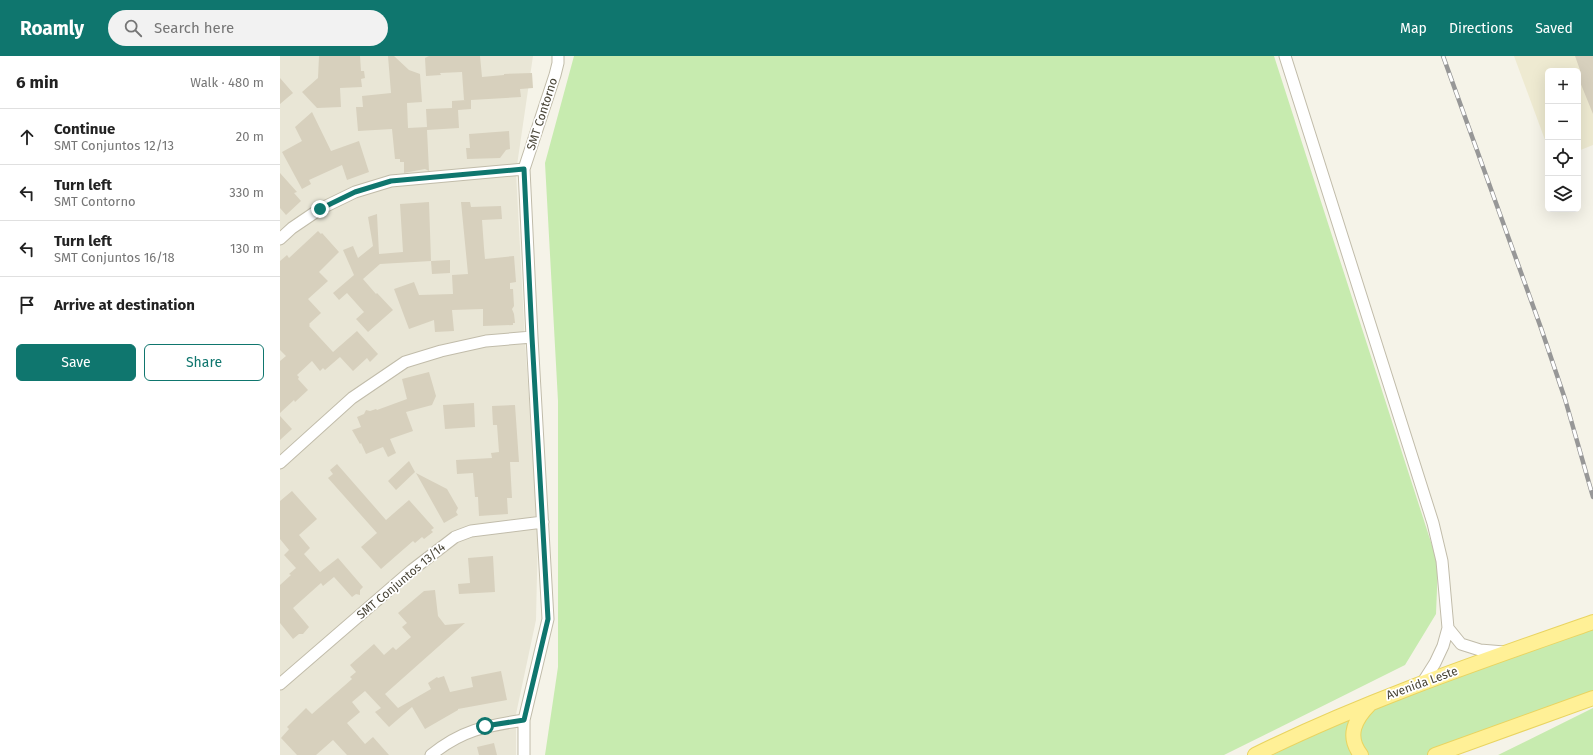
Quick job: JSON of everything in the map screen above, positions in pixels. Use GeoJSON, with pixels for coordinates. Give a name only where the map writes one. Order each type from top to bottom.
{"type":"FeatureCollection","features":[{"type":"Feature","properties":{"kind":"main road","name":"Avenida Leste"},"geometry":{"type":"LineString","coordinates":[[1255,755],[1373,701],[1590,623]]}},
{"type":"Feature","properties":{"kind":"main road"},"geometry":{"type":"LineString","coordinates":[[1435,755],[1593,698]]}},
{"type":"Feature","properties":{"kind":"main road"},"geometry":{"type":"LineString","coordinates":[[1361,755],[1354,746],[1354,730],[1360,714],[1373,701]]}},
{"type":"Feature","properties":{"kind":"street","name":"SMT Contorno"},"geometry":{"type":"LineString","coordinates":[[524,755],[524,720],[548,619],[524,169],[555,75],[558,56]]}},
{"type":"Feature","properties":{"kind":"street"},"geometry":{"type":"LineString","coordinates":[[1285,56],[1433,522],[1442,561],[1448,628],[1438,658],[1423,682]]}},
{"type":"Feature","properties":{"kind":"street"},"geometry":{"type":"LineString","coordinates":[[280,239],[292,228],[320,209],[355,192],[391,181],[524,169]]}},
{"type":"Feature","properties":{"kind":"street"},"geometry":{"type":"LineString","coordinates":[[280,463],[352,398],[405,362],[486,341],[532,337]]}},
{"type":"Feature","properties":{"kind":"street","name":"SMT Conjuntos 13/14"},"geometry":{"type":"LineString","coordinates":[[280,684],[412,570],[455,538],[470,531],[543,522]]}},
{"type":"Feature","properties":{"kind":"street"},"geometry":{"type":"LineString","coordinates":[[1448,628],[1461,644],[1480,650],[1509,652]]}},
{"type":"Feature","properties":{"kind":"street"},"geometry":{"type":"LineString","coordinates":[[431,755],[446,742],[466,733],[485,726],[524,720]]}},
{"type":"Feature","properties":{"kind":"shaded area"},"geometry":{"type":"Polygon","coordinates":[[[280,56],[533,56],[516,172],[525,341],[538,528],[536,620],[516,714],[516,755],[280,755],[280,56]]]}},
{"type":"Feature","properties":{"kind":"shaded area"},"geometry":{"type":"Polygon","coordinates":[[[1514,56],[1593,56],[1593,145],[1581,150],[1581,68],[1545,68],[1545,140],[1514,56]]]}},
{"type":"Feature","properties":{"kind":"green space"},"geometry":{"type":"Polygon","coordinates":[[[574,56],[1274,56],[1438,564],[1436,614],[1405,665],[1224,755],[545,755],[558,667],[558,401],[545,163],[574,56]]]}},
{"type":"Feature","properties":{"kind":"green space"},"geometry":{"type":"Polygon","coordinates":[[[1593,621],[1593,701],[1437,755],[1362,755],[1355,731],[1374,700],[1593,621]]]}},
{"type":"Feature","properties":{"kind":"green space"},"geometry":{"type":"Polygon","coordinates":[[[1371,703],[1356,720],[1360,755],[1273,755],[1371,703]]]}},
{"type":"Feature","properties":{"kind":"green space"},"geometry":{"type":"Polygon","coordinates":[[[1593,708],[1593,755],[1498,755],[1593,708]]]}},
{"type":"Feature","properties":{"kind":"building"},"geometry":{"type":"Polygon","coordinates":[[[319,56],[360,56],[361,71],[364,71],[365,78],[361,79],[362,87],[340,88],[341,107],[317,108],[302,92],[318,78],[319,56]]]}},
{"type":"Feature","properties":{"kind":"building"},"geometry":{"type":"Polygon","coordinates":[[[388,56],[394,56],[409,70],[420,74],[422,102],[407,103],[408,128],[427,127],[426,109],[452,108],[452,101],[466,100],[464,100],[462,72],[440,73],[441,75],[426,76],[425,58],[429,56],[480,56],[482,77],[504,74],[532,73],[533,88],[520,89],[521,97],[471,100],[471,109],[458,110],[459,128],[427,130],[429,171],[425,169],[404,173],[404,162],[400,162],[400,159],[395,159],[392,129],[358,131],[356,107],[363,107],[362,96],[391,93],[388,56]]]}},
{"type":"Feature","properties":{"kind":"building"},"geometry":{"type":"Polygon","coordinates":[[[1575,56],[1593,56],[1593,114],[1581,84],[1581,68],[1579,68],[1575,56]]]}},
{"type":"Feature","properties":{"kind":"building"},"geometry":{"type":"Polygon","coordinates":[[[280,78],[293,93],[280,104],[280,78]]]}},
{"type":"Feature","properties":{"kind":"building"},"geometry":{"type":"Polygon","coordinates":[[[312,112],[331,151],[359,141],[369,172],[347,180],[342,165],[309,180],[311,184],[302,189],[282,152],[302,141],[295,127],[312,112]]]}},
{"type":"Feature","properties":{"kind":"building"},"geometry":{"type":"Polygon","coordinates":[[[509,131],[510,149],[506,150],[500,158],[467,159],[466,148],[470,148],[469,134],[509,131]]]}},
{"type":"Feature","properties":{"kind":"building"},"geometry":{"type":"Polygon","coordinates":[[[280,173],[297,192],[294,193],[301,201],[286,215],[280,208],[280,173]]]}},
{"type":"Feature","properties":{"kind":"building"},"geometry":{"type":"Polygon","coordinates":[[[429,202],[431,261],[380,264],[363,279],[393,310],[368,332],[356,319],[364,312],[347,293],[339,300],[333,293],[354,275],[343,250],[353,246],[358,258],[373,246],[368,217],[377,214],[379,254],[403,252],[400,204],[429,202]]]}},
{"type":"Feature","properties":{"kind":"building"},"geometry":{"type":"Polygon","coordinates":[[[461,202],[470,202],[471,207],[501,206],[502,219],[482,220],[485,259],[514,256],[516,282],[510,283],[510,289],[513,289],[514,306],[512,309],[515,323],[513,323],[513,325],[483,326],[483,309],[452,310],[454,331],[435,332],[434,320],[409,329],[394,289],[414,282],[419,295],[453,294],[452,275],[468,274],[461,202]]]}},
{"type":"Feature","properties":{"kind":"building"},"geometry":{"type":"Polygon","coordinates":[[[318,231],[321,234],[322,233],[339,252],[319,272],[328,281],[308,299],[321,313],[309,324],[309,326],[333,352],[357,331],[378,354],[370,362],[367,358],[353,371],[340,357],[325,370],[323,368],[320,371],[312,361],[297,375],[299,377],[298,379],[308,390],[280,413],[280,361],[286,356],[280,350],[280,261],[287,255],[289,258],[318,231]]]}},
{"type":"Feature","properties":{"kind":"building"},"geometry":{"type":"Polygon","coordinates":[[[450,260],[450,273],[432,274],[431,261],[450,260]]]}},
{"type":"Feature","properties":{"kind":"building"},"geometry":{"type":"Polygon","coordinates":[[[429,372],[436,396],[432,405],[406,412],[413,431],[390,439],[396,453],[388,457],[383,447],[366,454],[361,443],[360,444],[352,430],[361,427],[357,417],[364,414],[366,410],[377,410],[407,399],[402,379],[429,372]]]}},
{"type":"Feature","properties":{"kind":"building"},"geometry":{"type":"Polygon","coordinates":[[[474,403],[475,427],[445,429],[443,405],[474,403]]]}},
{"type":"Feature","properties":{"kind":"building"},"geometry":{"type":"Polygon","coordinates":[[[515,405],[519,462],[510,462],[512,498],[507,498],[508,514],[479,516],[478,497],[475,497],[473,473],[457,474],[456,460],[492,458],[491,453],[499,452],[497,425],[493,425],[492,406],[515,405]]]}},
{"type":"Feature","properties":{"kind":"building"},"geometry":{"type":"Polygon","coordinates":[[[280,416],[292,429],[280,440],[280,416]]]}},
{"type":"Feature","properties":{"kind":"building"},"geometry":{"type":"Polygon","coordinates":[[[409,461],[415,472],[396,490],[388,481],[409,461]]]}},
{"type":"Feature","properties":{"kind":"building"},"geometry":{"type":"Polygon","coordinates":[[[337,464],[386,520],[409,500],[434,528],[431,530],[433,532],[424,539],[422,537],[415,543],[413,541],[381,569],[361,547],[377,533],[328,478],[333,474],[330,470],[337,464]]]}},
{"type":"Feature","properties":{"kind":"building"},"geometry":{"type":"Polygon","coordinates":[[[416,473],[447,489],[458,508],[456,512],[458,515],[444,523],[416,473]]]}},
{"type":"Feature","properties":{"kind":"building"},"geometry":{"type":"Polygon","coordinates":[[[292,491],[317,519],[299,535],[310,548],[304,554],[320,572],[338,558],[363,587],[360,590],[360,595],[356,594],[352,597],[334,577],[323,586],[321,583],[293,608],[309,627],[303,634],[299,634],[293,639],[280,623],[280,585],[296,568],[284,555],[289,550],[280,539],[280,501],[292,491]]]}},
{"type":"Feature","properties":{"kind":"building"},"geometry":{"type":"Polygon","coordinates":[[[493,556],[495,592],[459,594],[458,584],[470,583],[468,558],[493,556]]]}},
{"type":"Feature","properties":{"kind":"building"},"geometry":{"type":"Polygon","coordinates":[[[435,590],[438,616],[445,625],[465,623],[385,694],[398,708],[431,689],[428,683],[437,677],[444,676],[450,692],[473,687],[471,677],[501,671],[507,700],[458,709],[425,729],[412,707],[389,727],[375,712],[381,708],[365,691],[352,702],[360,712],[347,723],[365,744],[373,737],[389,755],[347,755],[333,740],[316,755],[297,755],[281,738],[289,729],[287,727],[306,708],[312,714],[352,679],[350,677],[356,672],[350,665],[374,644],[384,655],[393,647],[396,650],[411,637],[402,627],[407,623],[398,613],[424,591],[435,590]]]}},
{"type":"Feature","properties":{"kind":"building"},"geometry":{"type":"Polygon","coordinates":[[[494,743],[497,755],[479,755],[477,747],[494,743]]]}},
{"type":"Feature","properties":{"kind":"railway"},"geometry":{"type":"LineString","coordinates":[[1443,56],[1541,328],[1565,399],[1593,497]]}},
{"type":"Feature","properties":{"kind":"route"},"geometry":{"type":"LineString","coordinates":[[320,209],[355,192],[391,181],[524,169],[548,619],[524,720],[485,726]]}}]}
